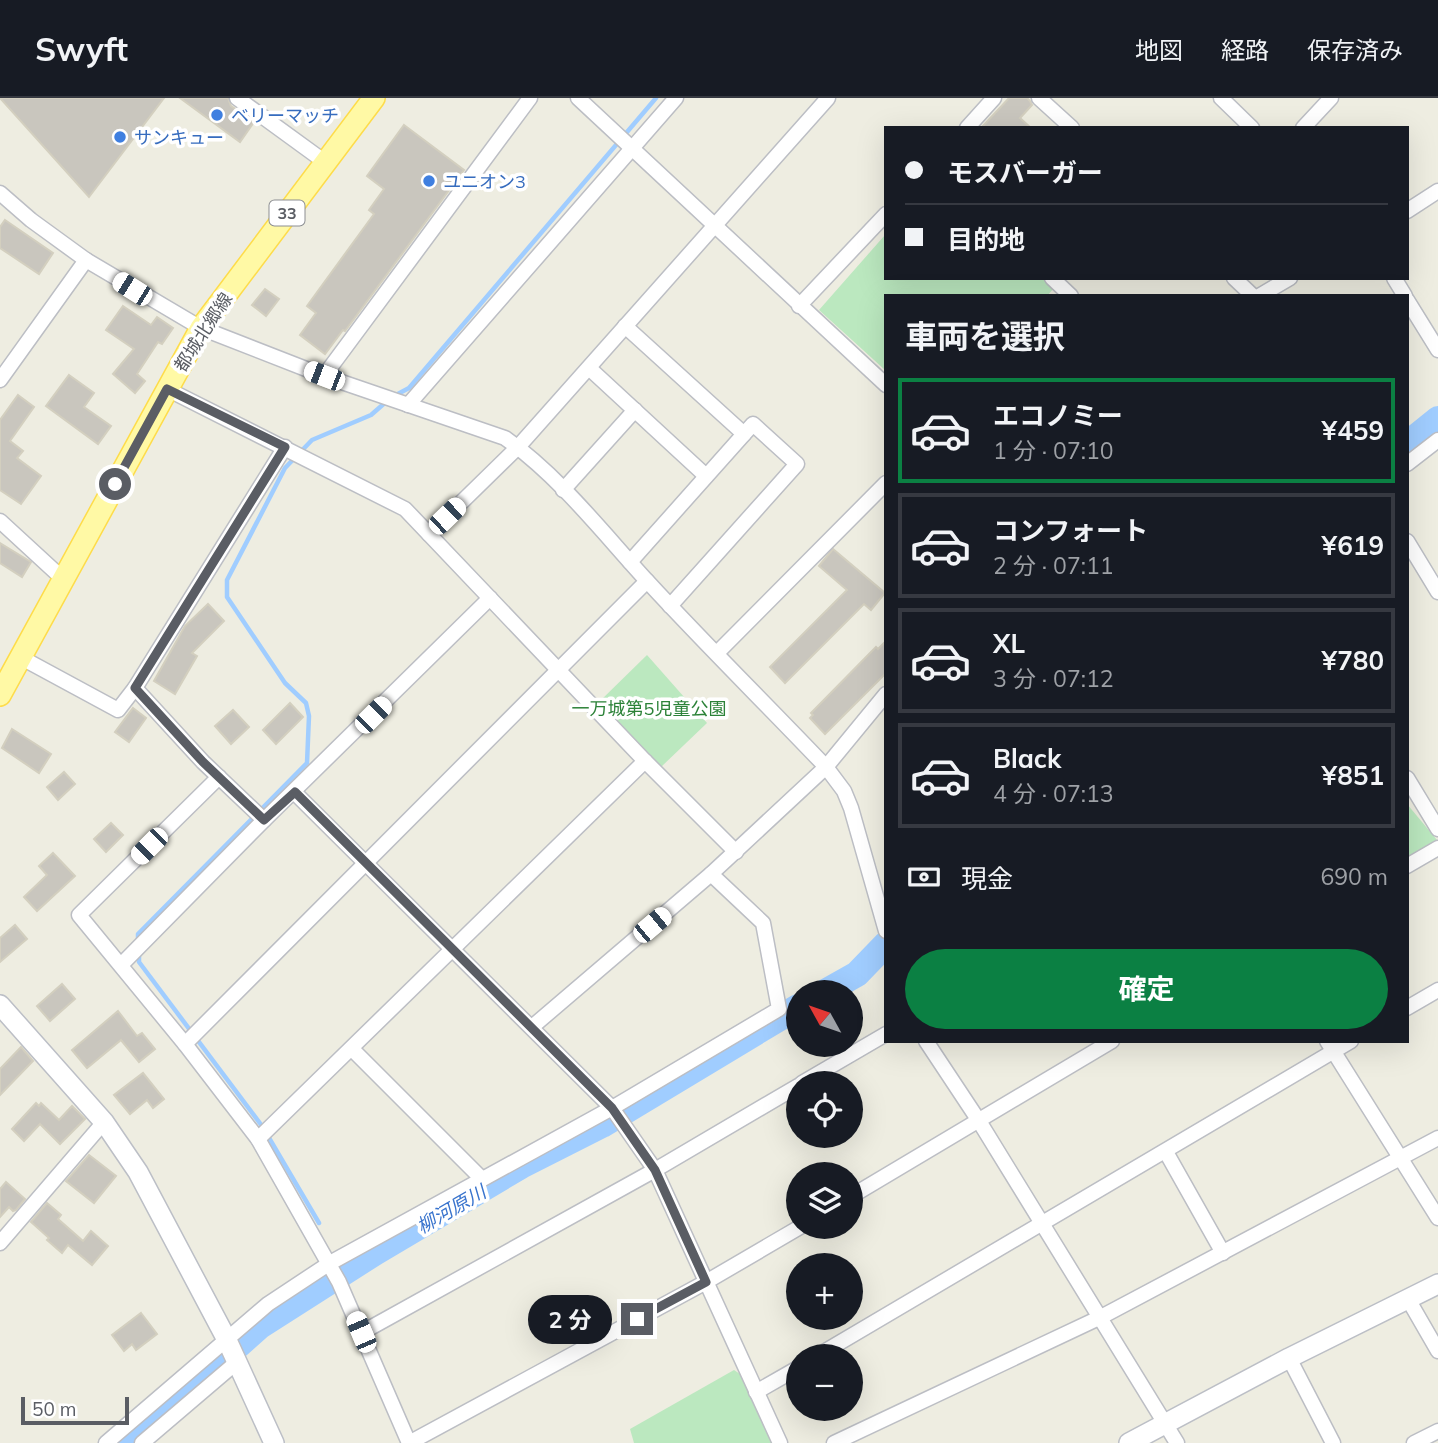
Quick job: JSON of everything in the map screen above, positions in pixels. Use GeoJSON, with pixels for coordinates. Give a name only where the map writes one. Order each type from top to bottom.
{"type":"FeatureCollection","features":[{"type":"Feature","properties":{"kind":"main road","name":"都城北郷線"},"geometry":{"type":"LineString","coordinates":[[0,695],[201,328],[374,98]]}},
{"type":"Feature","properties":{"kind":"street"},"geometry":{"type":"LineString","coordinates":[[237,98],[325,162]]}},
{"type":"Feature","properties":{"kind":"street"},"geometry":{"type":"LineString","coordinates":[[324,376],[530,98]]}},
{"type":"Feature","properties":{"kind":"street"},"geometry":{"type":"LineString","coordinates":[[578,98],[884,383]]}},
{"type":"Feature","properties":{"kind":"street"},"geometry":{"type":"LineString","coordinates":[[408,405],[676,98]]}},
{"type":"Feature","properties":{"kind":"street"},"geometry":{"type":"LineString","coordinates":[[429,534],[518,447],[828,98]]}},
{"type":"Feature","properties":{"kind":"street"},"geometry":{"type":"LineString","coordinates":[[969,126],[994,98]]}},
{"type":"Feature","properties":{"kind":"street"},"geometry":{"type":"LineString","coordinates":[[1040,98],[1070,126]]}},
{"type":"Feature","properties":{"kind":"street"},"geometry":{"type":"LineString","coordinates":[[1221,98],[1250,126]]}},
{"type":"Feature","properties":{"kind":"street"},"geometry":{"type":"LineString","coordinates":[[1305,126],[1331,98]]}},
{"type":"Feature","properties":{"kind":"street"},"geometry":{"type":"LineString","coordinates":[[1409,210],[1438,191]]}},
{"type":"Feature","properties":{"kind":"street"},"geometry":{"type":"LineString","coordinates":[[0,193],[31,220],[86,260],[201,328],[324,376],[505,438],[518,447],[563,490],[670,606],[826,767],[844,791],[851,808],[884,925]]}},
{"type":"Feature","properties":{"kind":"street"},"geometry":{"type":"LineString","coordinates":[[799,306],[884,216]]}},
{"type":"Feature","properties":{"kind":"street"},"geometry":{"type":"LineString","coordinates":[[0,380],[86,260]]}},
{"type":"Feature","properties":{"kind":"street"},"geometry":{"type":"LineString","coordinates":[[1054,280],[1067,294]]}},
{"type":"Feature","properties":{"kind":"street"},"geometry":{"type":"LineString","coordinates":[[1236,280],[1251,294]]}},
{"type":"Feature","properties":{"kind":"street"},"geometry":{"type":"LineString","coordinates":[[1262,294],[1287,280]]}},
{"type":"Feature","properties":{"kind":"street"},"geometry":{"type":"LineString","coordinates":[[1409,302],[1436,343]]}},
{"type":"Feature","properties":{"kind":"street"},"geometry":{"type":"LineString","coordinates":[[625,326],[744,434]]}},
{"type":"Feature","properties":{"kind":"street"},"geometry":{"type":"LineString","coordinates":[[589,368],[706,476]]}},
{"type":"Feature","properties":{"kind":"street"},"geometry":{"type":"LineString","coordinates":[[167,389],[405,509],[645,761],[736,852]]}},
{"type":"Feature","properties":{"kind":"street"},"geometry":{"type":"LineString","coordinates":[[563,490],[635,410]]}},
{"type":"Feature","properties":{"kind":"street"},"geometry":{"type":"LineString","coordinates":[[630,562],[753,424],[797,464],[670,606]]}},
{"type":"Feature","properties":{"kind":"street"},"geometry":{"type":"LineString","coordinates":[[1409,462],[1438,440]]}},
{"type":"Feature","properties":{"kind":"street"},"geometry":{"type":"LineString","coordinates":[[20,657],[118,710],[135,688],[285,447]]}},
{"type":"Feature","properties":{"kind":"street"},"geometry":{"type":"LineString","coordinates":[[717,653],[884,485]]}},
{"type":"Feature","properties":{"kind":"street"},"geometry":{"type":"LineString","coordinates":[[0,521],[62,578]]}},
{"type":"Feature","properties":{"kind":"street"},"geometry":{"type":"LineString","coordinates":[[1409,544],[1438,592]]}},
{"type":"Feature","properties":{"kind":"street"},"geometry":{"type":"LineString","coordinates":[[185,1044],[647,581]]}},
{"type":"Feature","properties":{"kind":"street"},"geometry":{"type":"LineString","coordinates":[[121,965],[490,598]]}},
{"type":"Feature","properties":{"kind":"street"},"geometry":{"type":"LineString","coordinates":[[135,688],[219,777],[264,820]]}},
{"type":"Feature","properties":{"kind":"street"},"geometry":{"type":"LineString","coordinates":[[532,1027],[736,852],[826,767],[884,696]]}},
{"type":"Feature","properties":{"kind":"street"},"geometry":{"type":"LineString","coordinates":[[258,1139],[645,761]]}},
{"type":"Feature","properties":{"kind":"street"},"geometry":{"type":"LineString","coordinates":[[219,777],[79,915],[185,1044],[258,1139],[340,1282],[409,1443],[706,1282],[786,1235]]}},
{"type":"Feature","properties":{"kind":"street"},"geometry":{"type":"LineString","coordinates":[[1409,781],[1438,829]]}},
{"type":"Feature","properties":{"kind":"street"},"geometry":{"type":"LineString","coordinates":[[295,792],[616,1114],[655,1170],[780,1443]]}},
{"type":"Feature","properties":{"kind":"street"},"geometry":{"type":"LineString","coordinates":[[1409,865],[1438,848]]}},
{"type":"Feature","properties":{"kind":"street"},"geometry":{"type":"LineString","coordinates":[[106,1443],[268,1304],[330,1263],[482,1179],[616,1114],[779,1009],[762,923],[711,874]]}},
{"type":"Feature","properties":{"kind":"street"},"geometry":{"type":"LineString","coordinates":[[1409,1007],[1438,990]]}},
{"type":"Feature","properties":{"kind":"street"},"geometry":{"type":"LineString","coordinates":[[0,1005],[104,1122],[138,1172],[226,1338],[274,1443]]}},
{"type":"Feature","properties":{"kind":"street"},"geometry":{"type":"LineString","coordinates":[[822,1071],[884,1035]]}},
{"type":"Feature","properties":{"kind":"street"},"geometry":{"type":"LineString","coordinates":[[927,1043],[979,1121],[1177,1443]]}},
{"type":"Feature","properties":{"kind":"street"},"geometry":{"type":"LineString","coordinates":[[863,1189],[1109,1043]]}},
{"type":"Feature","properties":{"kind":"street"},"geometry":{"type":"LineString","coordinates":[[838,1344],[1166,1152],[1331,1046],[1438,1218]]}},
{"type":"Feature","properties":{"kind":"street"},"geometry":{"type":"LineString","coordinates":[[352,1049],[482,1179]]}},
{"type":"Feature","properties":{"kind":"street"},"geometry":{"type":"LineString","coordinates":[[361,1332],[655,1170],[786,1092]]}},
{"type":"Feature","properties":{"kind":"street"},"geometry":{"type":"LineString","coordinates":[[0,1243],[104,1122]]}},
{"type":"Feature","properties":{"kind":"street"},"geometry":{"type":"LineString","coordinates":[[834,1443],[1101,1317],[1438,1138]]}},
{"type":"Feature","properties":{"kind":"street"},"geometry":{"type":"LineString","coordinates":[[1166,1152],[1223,1253]]}},
{"type":"Feature","properties":{"kind":"street"},"geometry":{"type":"LineString","coordinates":[[1129,1443],[1289,1358],[1438,1284]]}},
{"type":"Feature","properties":{"kind":"street"},"geometry":{"type":"LineString","coordinates":[[1408,1299],[1438,1351]]}},
{"type":"Feature","properties":{"kind":"street"},"geometry":{"type":"LineString","coordinates":[[1289,1358],[1334,1443]]}},
{"type":"Feature","properties":{"kind":"street"},"geometry":{"type":"LineString","coordinates":[[146,1442],[237,1362]]}},
{"type":"Feature","properties":{"kind":"street"},"geometry":{"type":"LineString","coordinates":[[756,1392],[786,1374]]}},
{"type":"Feature","properties":{"kind":"street"},"geometry":{"type":"LineString","coordinates":[[1414,1443],[1438,1431]]}},
{"type":"Feature","properties":{"kind":"green space"},"geometry":{"type":"Polygon","coordinates":[[[884,236],[884,280],[1046,280],[1054,288],[1049,294],[884,294],[884,369],[819,310],[884,236]]]}},
{"type":"Feature","properties":{"kind":"green space","name":"一万城第5児童公園"},"geometry":{"type":"Polygon","coordinates":[[[647,655],[707,723],[661,767],[599,702],[647,655]]]}},
{"type":"Feature","properties":{"kind":"green space"},"geometry":{"type":"Polygon","coordinates":[[[1409,806],[1437,840],[1409,856],[1409,806]]]}},
{"type":"Feature","properties":{"kind":"green space"},"geometry":{"type":"Polygon","coordinates":[[[734,1370],[740,1374],[773,1443],[634,1443],[630,1429],[734,1370]]]}},
{"type":"Feature","properties":{"kind":"building"},"geometry":{"type":"Polygon","coordinates":[[[0,98],[164,98],[89,197],[0,98]]]}},
{"type":"Feature","properties":{"kind":"building"},"geometry":{"type":"Polygon","coordinates":[[[180,98],[228,98],[231,106],[254,122],[240,142],[180,98]]]}},
{"type":"Feature","properties":{"kind":"building"},"geometry":{"type":"Polygon","coordinates":[[[1009,98],[1027,98],[1032,105],[1020,118],[1029,126],[983,126],[1009,98]]]}},
{"type":"Feature","properties":{"kind":"building"},"geometry":{"type":"Polygon","coordinates":[[[404,125],[464,170],[325,354],[300,335],[316,313],[307,306],[374,214],[369,210],[384,189],[367,176],[404,125]]]}},
{"type":"Feature","properties":{"kind":"building"},"geometry":{"type":"Polygon","coordinates":[[[5,220],[53,253],[39,274],[0,248],[0,227],[5,220]]]}},
{"type":"Feature","properties":{"kind":"building"},"geometry":{"type":"Polygon","coordinates":[[[265,289],[279,299],[266,316],[252,305],[265,289]]]}},
{"type":"Feature","properties":{"kind":"building"},"geometry":{"type":"Polygon","coordinates":[[[123,306],[151,325],[157,317],[173,328],[162,344],[158,342],[137,374],[145,381],[135,393],[113,374],[134,349],[106,330],[123,306]]]}},
{"type":"Feature","properties":{"kind":"building"},"geometry":{"type":"Polygon","coordinates":[[[69,375],[94,393],[84,407],[111,426],[98,444],[46,406],[69,375]]]}},
{"type":"Feature","properties":{"kind":"building"},"geometry":{"type":"Polygon","coordinates":[[[18,395],[34,407],[10,441],[23,451],[17,458],[41,476],[21,504],[0,490],[0,420],[18,395]]]}},
{"type":"Feature","properties":{"kind":"building"},"geometry":{"type":"Polygon","coordinates":[[[0,543],[31,562],[22,577],[0,563],[0,543]]]}},
{"type":"Feature","properties":{"kind":"building"},"geometry":{"type":"Polygon","coordinates":[[[833,549],[884,594],[871,610],[864,604],[785,683],[770,667],[847,590],[819,566],[833,549]]]}},
{"type":"Feature","properties":{"kind":"building"},"geometry":{"type":"Polygon","coordinates":[[[208,604],[224,621],[192,653],[197,656],[175,694],[154,681],[185,626],[208,604]]]}},
{"type":"Feature","properties":{"kind":"building"},"geometry":{"type":"Polygon","coordinates":[[[884,643],[884,675],[825,734],[810,718],[813,715],[811,713],[876,647],[878,649],[884,643]]]}},
{"type":"Feature","properties":{"kind":"building"},"geometry":{"type":"Polygon","coordinates":[[[290,703],[303,717],[276,744],[263,730],[290,703]]]}},
{"type":"Feature","properties":{"kind":"building"},"geometry":{"type":"Polygon","coordinates":[[[133,708],[146,718],[129,742],[115,732],[133,708]]]}},
{"type":"Feature","properties":{"kind":"building"},"geometry":{"type":"Polygon","coordinates":[[[233,710],[249,727],[231,744],[215,726],[233,710]]]}},
{"type":"Feature","properties":{"kind":"building"},"geometry":{"type":"Polygon","coordinates":[[[12,729],[51,754],[39,773],[2,748],[12,729]]]}},
{"type":"Feature","properties":{"kind":"building"},"geometry":{"type":"Polygon","coordinates":[[[64,772],[75,784],[58,800],[47,787],[64,772]]]}},
{"type":"Feature","properties":{"kind":"building"},"geometry":{"type":"Polygon","coordinates":[[[111,823],[123,835],[106,852],[94,839],[111,823]]]}},
{"type":"Feature","properties":{"kind":"building"},"geometry":{"type":"Polygon","coordinates":[[[53,853],[75,876],[37,911],[24,897],[47,875],[39,866],[53,853]]]}},
{"type":"Feature","properties":{"kind":"building"},"geometry":{"type":"Polygon","coordinates":[[[15,925],[27,939],[0,962],[0,938],[15,925]]]}},
{"type":"Feature","properties":{"kind":"building"},"geometry":{"type":"Polygon","coordinates":[[[62,984],[75,999],[50,1021],[37,1006],[62,984]]]}},
{"type":"Feature","properties":{"kind":"building"},"geometry":{"type":"Polygon","coordinates":[[[118,1011],[137,1036],[142,1033],[155,1049],[139,1062],[121,1040],[87,1068],[72,1050],[118,1011]]]}},
{"type":"Feature","properties":{"kind":"building"},"geometry":{"type":"Polygon","coordinates":[[[21,1047],[33,1061],[0,1095],[0,1069],[21,1047]]]}},
{"type":"Feature","properties":{"kind":"building"},"geometry":{"type":"Polygon","coordinates":[[[143,1073],[164,1099],[153,1108],[147,1100],[130,1114],[114,1095],[143,1073]]]}},
{"type":"Feature","properties":{"kind":"building"},"geometry":{"type":"Polygon","coordinates":[[[36,1103],[39,1106],[41,1103],[59,1120],[72,1106],[85,1119],[60,1144],[40,1124],[24,1141],[12,1129],[36,1103]]]}},
{"type":"Feature","properties":{"kind":"building"},"geometry":{"type":"Polygon","coordinates":[[[89,1155],[116,1176],[94,1203],[66,1181],[89,1155]]]}},
{"type":"Feature","properties":{"kind":"building"},"geometry":{"type":"Polygon","coordinates":[[[6,1182],[25,1199],[16,1210],[13,1211],[9,1207],[0,1217],[0,1189],[6,1182]]]}},
{"type":"Feature","properties":{"kind":"building"},"geometry":{"type":"Polygon","coordinates":[[[47,1203],[61,1215],[58,1219],[83,1241],[91,1231],[108,1246],[92,1265],[68,1245],[62,1253],[31,1222],[47,1203]]]}},
{"type":"Feature","properties":{"kind":"building"},"geometry":{"type":"Polygon","coordinates":[[[141,1313],[157,1334],[136,1350],[132,1344],[124,1351],[112,1335],[141,1313]]]}},
{"type":"Feature","properties":{"kind":"waterway"},"geometry":{"type":"LineString","coordinates":[[394,396],[409,388],[656,98]]}},
{"type":"Feature","properties":{"kind":"waterway"},"geometry":{"type":"LineString","coordinates":[[138,942],[138,934],[307,763],[309,716],[306,703],[285,683],[227,597],[227,580],[285,468],[312,440],[371,415],[387,401]]}},
{"type":"Feature","properties":{"kind":"waterway","name":"柳河原川"},"geometry":{"type":"LineString","coordinates":[[1409,442],[1438,419]]}},
{"type":"Feature","properties":{"kind":"waterway","name":"柳河原川"},"geometry":{"type":"LineString","coordinates":[[846,980],[857,974],[884,946]]}},
{"type":"Feature","properties":{"kind":"waterway"},"geometry":{"type":"LineString","coordinates":[[139,951],[139,962],[262,1126],[319,1223]]}},
{"type":"Feature","properties":{"kind":"waterway","name":"柳河原川"},"geometry":{"type":"LineString","coordinates":[[128,1443],[260,1326],[376,1252],[521,1166],[602,1125],[786,1014]]}},
{"type":"Feature","properties":{"kind":"place","name":"ベリーマッチ"},"geometry":{"type":"Point","coordinates":[217,115]}},
{"type":"Feature","properties":{"kind":"place","name":"サンキュー"},"geometry":{"type":"Point","coordinates":[120,137]}},
{"type":"Feature","properties":{"kind":"place","name":"ユニオン3"},"geometry":{"type":"Point","coordinates":[429,181]}},
{"type":"Feature","properties":{"kind":"route"},"geometry":{"type":"LineString","coordinates":[[115,484],[167,389],[285,447],[135,688],[203,762],[264,820],[295,792],[612,1108],[655,1170],[706,1282],[637,1319]]}}]}
